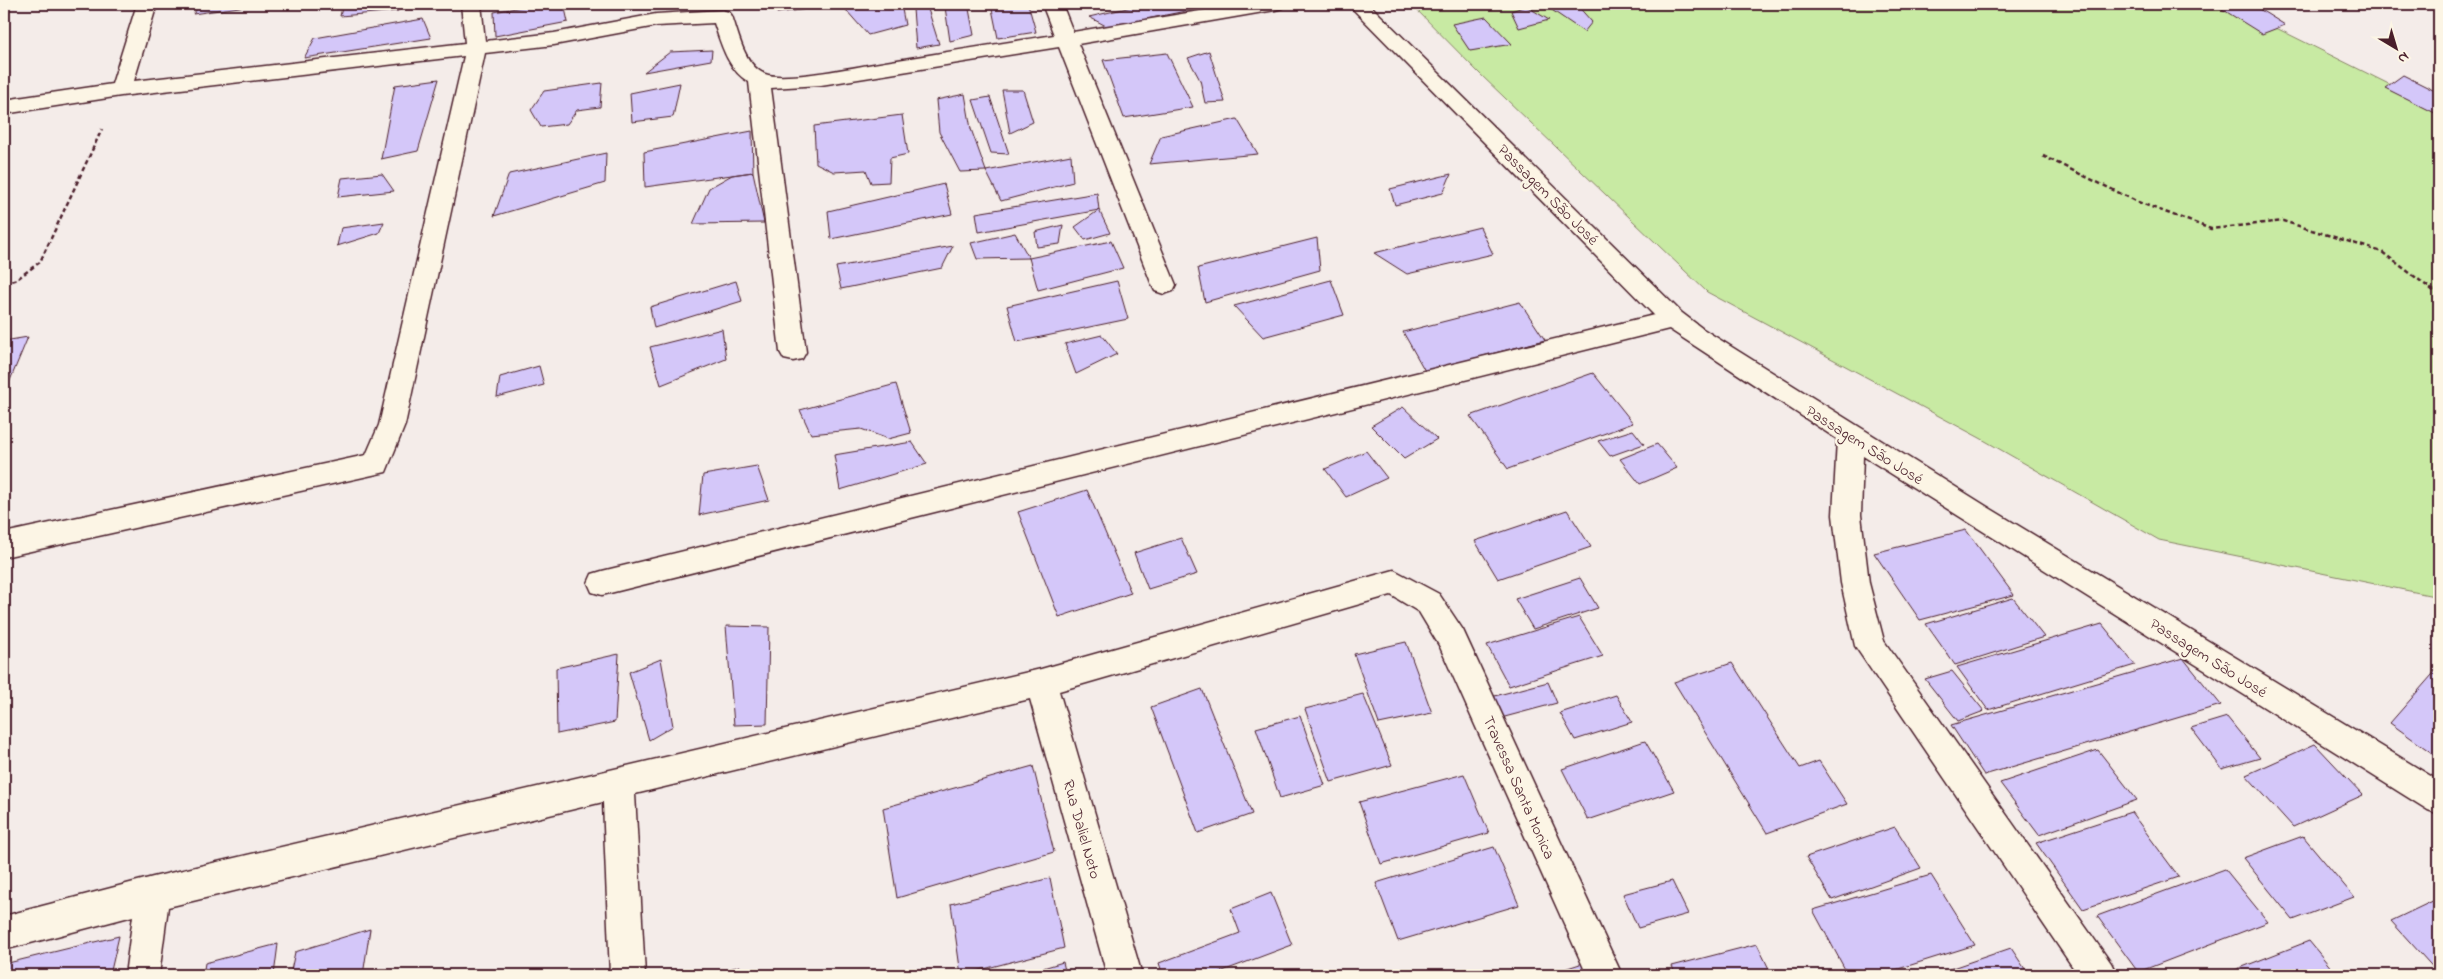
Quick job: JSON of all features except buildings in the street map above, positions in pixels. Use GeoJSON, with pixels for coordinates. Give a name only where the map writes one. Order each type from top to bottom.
{"type":"FeatureCollection","features":[{"type":"Feature","properties":{"kind":"street"},"geometry":{"type":"LineString","coordinates":[[121,89],[147,4]]}},
{"type":"Feature","properties":{"kind":"street"},"geometry":{"type":"LineString","coordinates":[[4,545],[376,464],[392,425],[476,49],[471,4]]}},
{"type":"Feature","properties":{"kind":"street"},"geometry":{"type":"LineString","coordinates":[[1052,4],[1164,284]]}},
{"type":"Feature","properties":{"kind":"street"},"geometry":{"type":"LineString","coordinates":[[4,107],[121,89],[554,39],[656,20],[722,16],[740,66],[759,79],[780,82],[1067,40],[1275,4]]}},
{"type":"Feature","properties":{"kind":"street","name":"Passagem São José"},"geometry":{"type":"LineString","coordinates":[[1358,4],[1673,319],[1850,435],[2439,798]]}},
{"type":"Feature","properties":{"kind":"street"},"geometry":{"type":"LineString","coordinates":[[759,79],[793,352]]}},
{"type":"Feature","properties":{"kind":"street"},"geometry":{"type":"LineString","coordinates":[[602,583],[1673,319]]}},
{"type":"Feature","properties":{"kind":"street"},"geometry":{"type":"LineString","coordinates":[[1850,435],[1847,515],[1855,583],[1870,646],[2098,975]]}},
{"type":"Feature","properties":{"kind":"street","name":"Travessa Santa Monica"},"geometry":{"type":"LineString","coordinates":[[1041,682],[1394,582],[1429,603],[1452,639],[1605,975]]}},
{"type":"Feature","properties":{"kind":"street"},"geometry":{"type":"LineString","coordinates":[[4,932],[153,894],[1041,682]]}},
{"type":"Feature","properties":{"kind":"street","name":"Rua Daliel Neto"},"geometry":{"type":"LineString","coordinates":[[1041,682],[1125,975]]}},
{"type":"Feature","properties":{"kind":"street"},"geometry":{"type":"LineString","coordinates":[[618,784],[628,975]]}},
{"type":"Feature","properties":{"kind":"street"},"geometry":{"type":"LineString","coordinates":[[142,975],[153,894]]}},
{"type":"Feature","properties":{"kind":"path"},"geometry":{"type":"LineString","coordinates":[[4,284],[17,279],[40,262],[121,89]]}},
{"type":"Feature","properties":{"kind":"path"},"geometry":{"type":"LineString","coordinates":[[2043,156],[2138,202],[2210,230],[2283,221],[2382,252],[2439,295]]}},
{"type":"Feature","properties":{"kind":"green space"},"geometry":{"type":"Polygon","coordinates":[[[1411,4],[2228,4],[2439,109],[2439,597],[2159,540],[1980,438],[1707,292],[1480,74],[1411,4]]]}}]}
